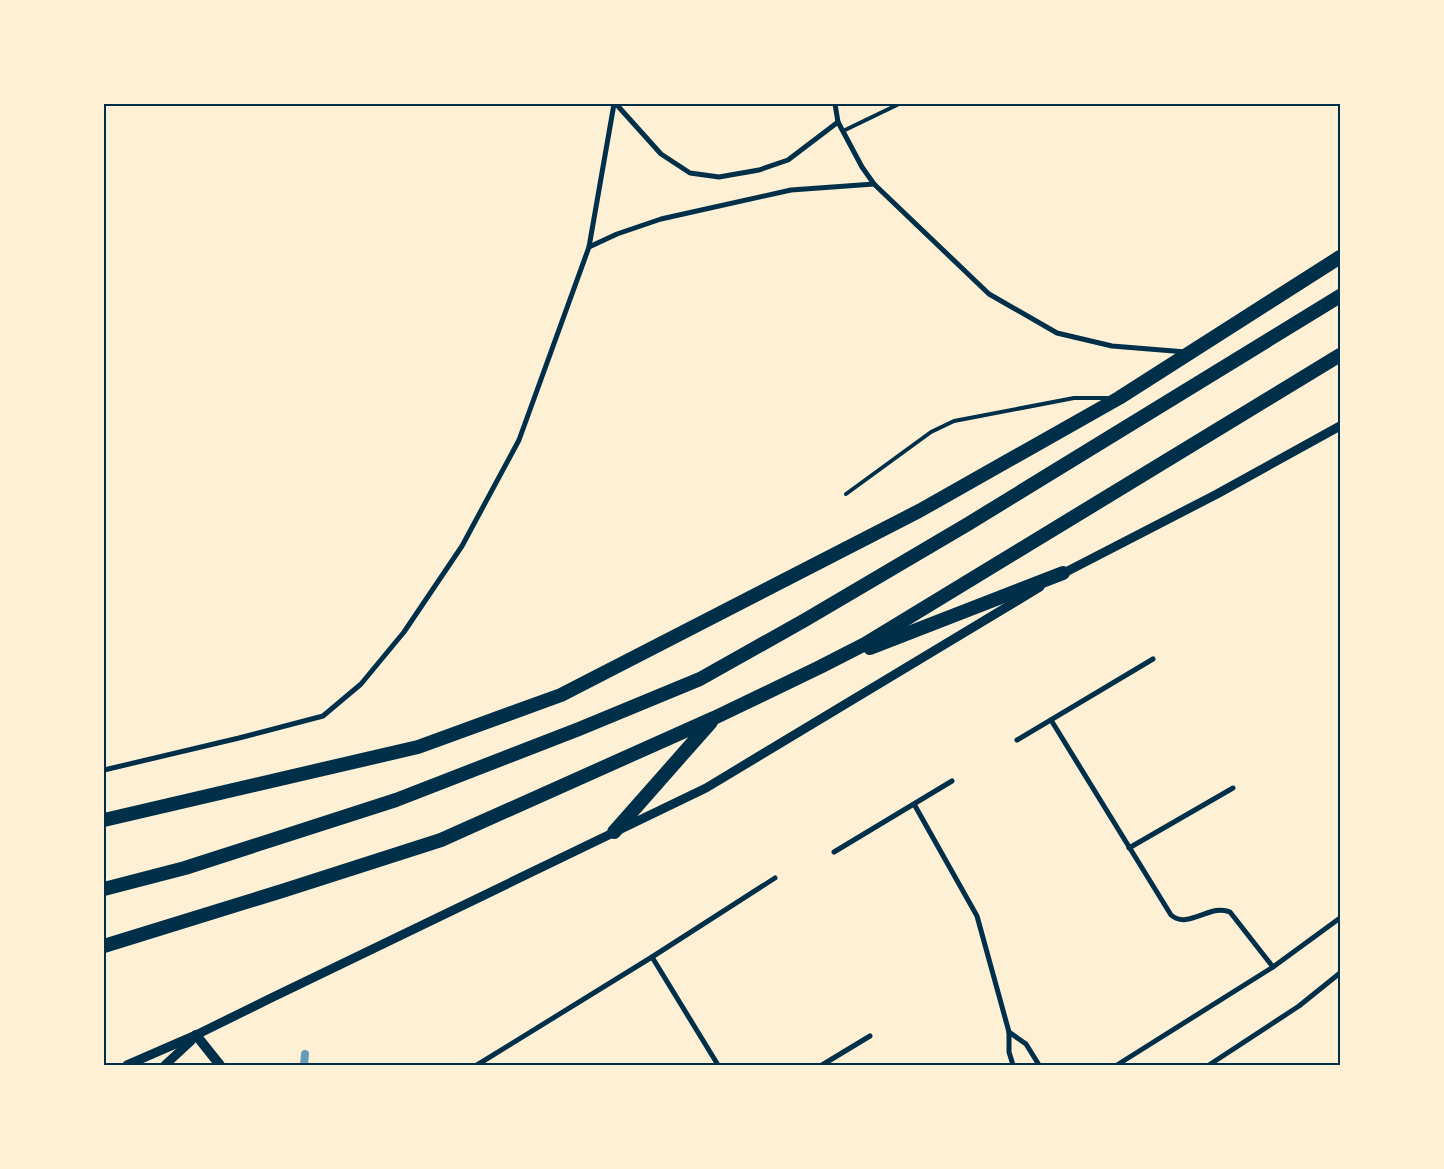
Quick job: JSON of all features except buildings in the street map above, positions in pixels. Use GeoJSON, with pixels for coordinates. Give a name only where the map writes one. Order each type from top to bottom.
{"type":"FeatureCollection","features":[{"type":"Feature","properties":{"kind":"highway"},"geometry":{"type":"LineString","coordinates":[[104,820],[418,747],[561,695],[919,511],[1120,398],[1340,257]]}},
{"type":"Feature","properties":{"kind":"highway"},"geometry":{"type":"LineString","coordinates":[[104,888],[185,868],[396,800],[579,729],[700,679],[805,620],[959,529],[1340,296]]}},
{"type":"Feature","properties":{"kind":"highway"},"geometry":{"type":"LineString","coordinates":[[104,946],[441,840],[714,718],[865,644],[1340,355]]}},
{"type":"Feature","properties":{"kind":"highway"},"geometry":{"type":"LineString","coordinates":[[820,667],[1063,573]]}},
{"type":"Feature","properties":{"kind":"highway"},"geometry":{"type":"LineString","coordinates":[[614,832],[714,718]]}},
{"type":"Feature","properties":{"kind":"main road"},"geometry":{"type":"LineString","coordinates":[[196,1035],[220,1065]]}},
{"type":"Feature","properties":{"kind":"street"},"geometry":{"type":"LineString","coordinates":[[615,104],[661,154],[690,172],[719,177],[759,170],[788,160],[838,122]]}},
{"type":"Feature","properties":{"kind":"street"},"geometry":{"type":"LineString","coordinates":[[104,770],[323,716],[361,684],[404,632],[462,546],[518,440],[589,247],[615,104]]}},
{"type":"Feature","properties":{"kind":"street"},"geometry":{"type":"LineString","coordinates":[[835,104],[838,122],[862,167],[874,184],[989,294],[1057,333],[1112,346],[1191,353]]}},
{"type":"Feature","properties":{"kind":"street"},"geometry":{"type":"LineString","coordinates":[[589,247],[617,234],[662,219],[791,190],[874,184]]}},
{"type":"Feature","properties":{"kind":"street"},"geometry":{"type":"LineString","coordinates":[[127,1065],[196,1035],[706,788],[1063,573],[1338,429]]}},
{"type":"Feature","properties":{"kind":"street"},"geometry":{"type":"LineString","coordinates":[[1018,740],[1153,659]]}},
{"type":"Feature","properties":{"kind":"street"},"geometry":{"type":"LineString","coordinates":[[1051,720],[1171,915],[1184,920],[1216,910],[1230,912],[1273,967]]}},
{"type":"Feature","properties":{"kind":"street"},"geometry":{"type":"LineString","coordinates":[[834,852],[952,781]]}},
{"type":"Feature","properties":{"kind":"street"},"geometry":{"type":"LineString","coordinates":[[1129,848],[1233,788]]}},
{"type":"Feature","properties":{"kind":"street"},"geometry":{"type":"LineString","coordinates":[[914,804],[977,916],[1009,1032],[1008,1052],[1013,1065]]}},
{"type":"Feature","properties":{"kind":"street"},"geometry":{"type":"LineString","coordinates":[[477,1065],[652,957],[775,878]]}},
{"type":"Feature","properties":{"kind":"street"},"geometry":{"type":"LineString","coordinates":[[1117,1065],[1273,967],[1340,918]]}},
{"type":"Feature","properties":{"kind":"street"},"geometry":{"type":"LineString","coordinates":[[652,957],[718,1065]]}},
{"type":"Feature","properties":{"kind":"street"},"geometry":{"type":"LineString","coordinates":[[1208,1065],[1299,1006],[1340,973]]}},
{"type":"Feature","properties":{"kind":"street"},"geometry":{"type":"LineString","coordinates":[[1009,1032],[1026,1044],[1039,1065]]}},
{"type":"Feature","properties":{"kind":"street"},"geometry":{"type":"LineString","coordinates":[[165,1065],[196,1035]]}},
{"type":"Feature","properties":{"kind":"street"},"geometry":{"type":"LineString","coordinates":[[822,1065],[870,1036]]}},
{"type":"Feature","properties":{"kind":"lane"},"geometry":{"type":"LineString","coordinates":[[843,131],[899,104]]}},
{"type":"Feature","properties":{"kind":"lane"},"geometry":{"type":"LineString","coordinates":[[846,494],[931,432],[954,421],[1074,398],[1120,398]]}},
{"type":"Feature","properties":{"kind":"waterway"},"geometry":{"type":"LineString","coordinates":[[304,1065],[305,1054]]}}]}
